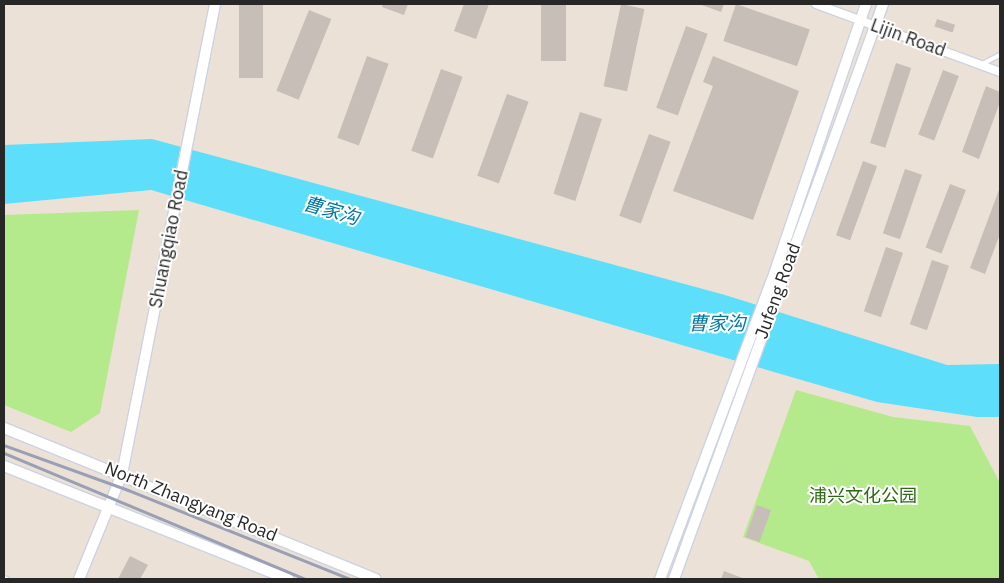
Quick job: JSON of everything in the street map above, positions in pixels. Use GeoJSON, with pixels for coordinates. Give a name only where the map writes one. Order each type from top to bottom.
{"type":"FeatureCollection","features":[{"type":"Feature","properties":{"kind":"main road","name":"Shuangqiao Road"},"geometry":{"type":"LineString","coordinates":[[79,579],[111,508],[122,474],[215,4]]}},
{"type":"Feature","properties":{"kind":"main road","name":"Jufeng Road"},"geometry":{"type":"LineString","coordinates":[[776,282],[866,4]]}},
{"type":"Feature","properties":{"kind":"main road","name":"Jufeng Road"},"geometry":{"type":"LineString","coordinates":[[674,579],[776,282],[883,4]]}},
{"type":"Feature","properties":{"kind":"main road","name":"Jufeng Road"},"geometry":{"type":"LineString","coordinates":[[660,579],[735,397]]}},
{"type":"Feature","properties":{"kind":"main road","name":"North Zhangyang Road"},"geometry":{"type":"LineString","coordinates":[[4,428],[122,474],[376,579]]}},
{"type":"Feature","properties":{"kind":"main road","name":"North Zhangyang Road"},"geometry":{"type":"LineString","coordinates":[[4,466],[288,579]]}},
{"type":"Feature","properties":{"kind":"street","name":"Lijin Road"},"geometry":{"type":"LineString","coordinates":[[816,4],[1000,72]]}},
{"type":"Feature","properties":{"kind":"lane"},"geometry":{"type":"LineString","coordinates":[[980,65],[1000,55]]}},
{"type":"Feature","properties":{"kind":"green space"},"geometry":{"type":"Polygon","coordinates":[[[139,210],[100,413],[71,432],[4,405],[4,215],[139,210]]]}},
{"type":"Feature","properties":{"kind":"green space","name":"浦兴文化公园"},"geometry":{"type":"Polygon","coordinates":[[[796,390],[893,417],[970,426],[1000,483],[1000,579],[819,579],[809,561],[743,537],[796,390]]]}},
{"type":"Feature","properties":{"kind":"water","name":"曹家沟"},"geometry":{"type":"Polygon","coordinates":[[[152,139],[725,295],[947,365],[1000,364],[1000,417],[977,417],[877,402],[151,190],[4,204],[4,145],[152,139]]]}},
{"type":"Feature","properties":{"kind":"building"},"geometry":{"type":"Polygon","coordinates":[[[239,4],[263,4],[263,78],[239,78],[239,4]]]}},
{"type":"Feature","properties":{"kind":"building"},"geometry":{"type":"Polygon","coordinates":[[[383,4],[408,4],[404,15],[382,7],[383,4]]]}},
{"type":"Feature","properties":{"kind":"building"},"geometry":{"type":"Polygon","coordinates":[[[464,4],[489,4],[476,39],[454,31],[464,4]]]}},
{"type":"Feature","properties":{"kind":"building"},"geometry":{"type":"Polygon","coordinates":[[[541,4],[566,4],[566,61],[541,61],[541,4]]]}},
{"type":"Feature","properties":{"kind":"building"},"geometry":{"type":"Polygon","coordinates":[[[621,4],[644,9],[627,91],[604,86],[621,4]]]}},
{"type":"Feature","properties":{"kind":"building"},"geometry":{"type":"Polygon","coordinates":[[[699,4],[724,4],[721,12],[699,4]]]}},
{"type":"Feature","properties":{"kind":"building"},"geometry":{"type":"Polygon","coordinates":[[[736,4],[810,29],[797,66],[723,41],[736,4]]]}},
{"type":"Feature","properties":{"kind":"building"},"geometry":{"type":"Polygon","coordinates":[[[309,10],[331,19],[299,100],[276,91],[309,10]]]}},
{"type":"Feature","properties":{"kind":"building"},"geometry":{"type":"Polygon","coordinates":[[[937,19],[955,25],[953,32],[935,27],[937,19]]]}},
{"type":"Feature","properties":{"kind":"building"},"geometry":{"type":"Polygon","coordinates":[[[686,26],[708,34],[678,116],[656,108],[686,26]]]}},
{"type":"Feature","properties":{"kind":"building"},"geometry":{"type":"Polygon","coordinates":[[[367,56],[389,64],[359,146],[337,138],[367,56]]]}},
{"type":"Feature","properties":{"kind":"building"},"geometry":{"type":"Polygon","coordinates":[[[713,56],[799,91],[753,220],[673,191],[713,86],[703,82],[713,56]]]}},
{"type":"Feature","properties":{"kind":"building"},"geometry":{"type":"Polygon","coordinates":[[[896,63],[911,68],[885,148],[870,143],[896,63]]]}},
{"type":"Feature","properties":{"kind":"building"},"geometry":{"type":"Polygon","coordinates":[[[441,69],[463,77],[433,159],[411,151],[441,69]]]}},
{"type":"Feature","properties":{"kind":"building"},"geometry":{"type":"Polygon","coordinates":[[[943,70],[959,76],[934,141],[918,134],[943,70]]]}},
{"type":"Feature","properties":{"kind":"building"},"geometry":{"type":"Polygon","coordinates":[[[986,86],[1000,92],[1000,102],[979,159],[962,152],[986,86]]]}},
{"type":"Feature","properties":{"kind":"building"},"geometry":{"type":"Polygon","coordinates":[[[507,94],[529,102],[499,184],[477,176],[507,94]]]}},
{"type":"Feature","properties":{"kind":"building"},"geometry":{"type":"Polygon","coordinates":[[[580,112],[602,119],[575,201],[553,194],[580,112]]]}},
{"type":"Feature","properties":{"kind":"building"},"geometry":{"type":"Polygon","coordinates":[[[649,134],[671,142],[641,224],[619,216],[649,134]]]}},
{"type":"Feature","properties":{"kind":"building"},"geometry":{"type":"Polygon","coordinates":[[[863,161],[877,166],[850,240],[836,235],[863,161]]]}},
{"type":"Feature","properties":{"kind":"building"},"geometry":{"type":"Polygon","coordinates":[[[905,169],[922,175],[900,239],[883,233],[905,169]]]}},
{"type":"Feature","properties":{"kind":"building"},"geometry":{"type":"Polygon","coordinates":[[[950,184],[966,190],[942,254],[926,247],[950,184]]]}},
{"type":"Feature","properties":{"kind":"building"},"geometry":{"type":"Polygon","coordinates":[[[1000,187],[1000,234],[985,274],[970,268],[1000,187]]]}},
{"type":"Feature","properties":{"kind":"building"},"geometry":{"type":"Polygon","coordinates":[[[886,247],[903,253],[881,317],[864,311],[886,247]]]}},
{"type":"Feature","properties":{"kind":"building"},"geometry":{"type":"Polygon","coordinates":[[[932,260],[949,266],[927,330],[910,324],[932,260]]]}},
{"type":"Feature","properties":{"kind":"building"},"geometry":{"type":"Polygon","coordinates":[[[757,505],[771,510],[759,542],[745,537],[757,505]]]}},
{"type":"Feature","properties":{"kind":"building"},"geometry":{"type":"Polygon","coordinates":[[[130,556],[148,565],[140,579],[118,579],[130,556]]]}},
{"type":"Feature","properties":{"kind":"building"},"geometry":{"type":"Polygon","coordinates":[[[724,571],[745,579],[721,579],[724,571]]]}},
{"type":"Feature","properties":{"kind":"railway"},"geometry":{"type":"LineString","coordinates":[[4,445],[128,490],[351,579]]}},
{"type":"Feature","properties":{"kind":"railway"},"geometry":{"type":"LineString","coordinates":[[4,453],[305,579]]}}]}
